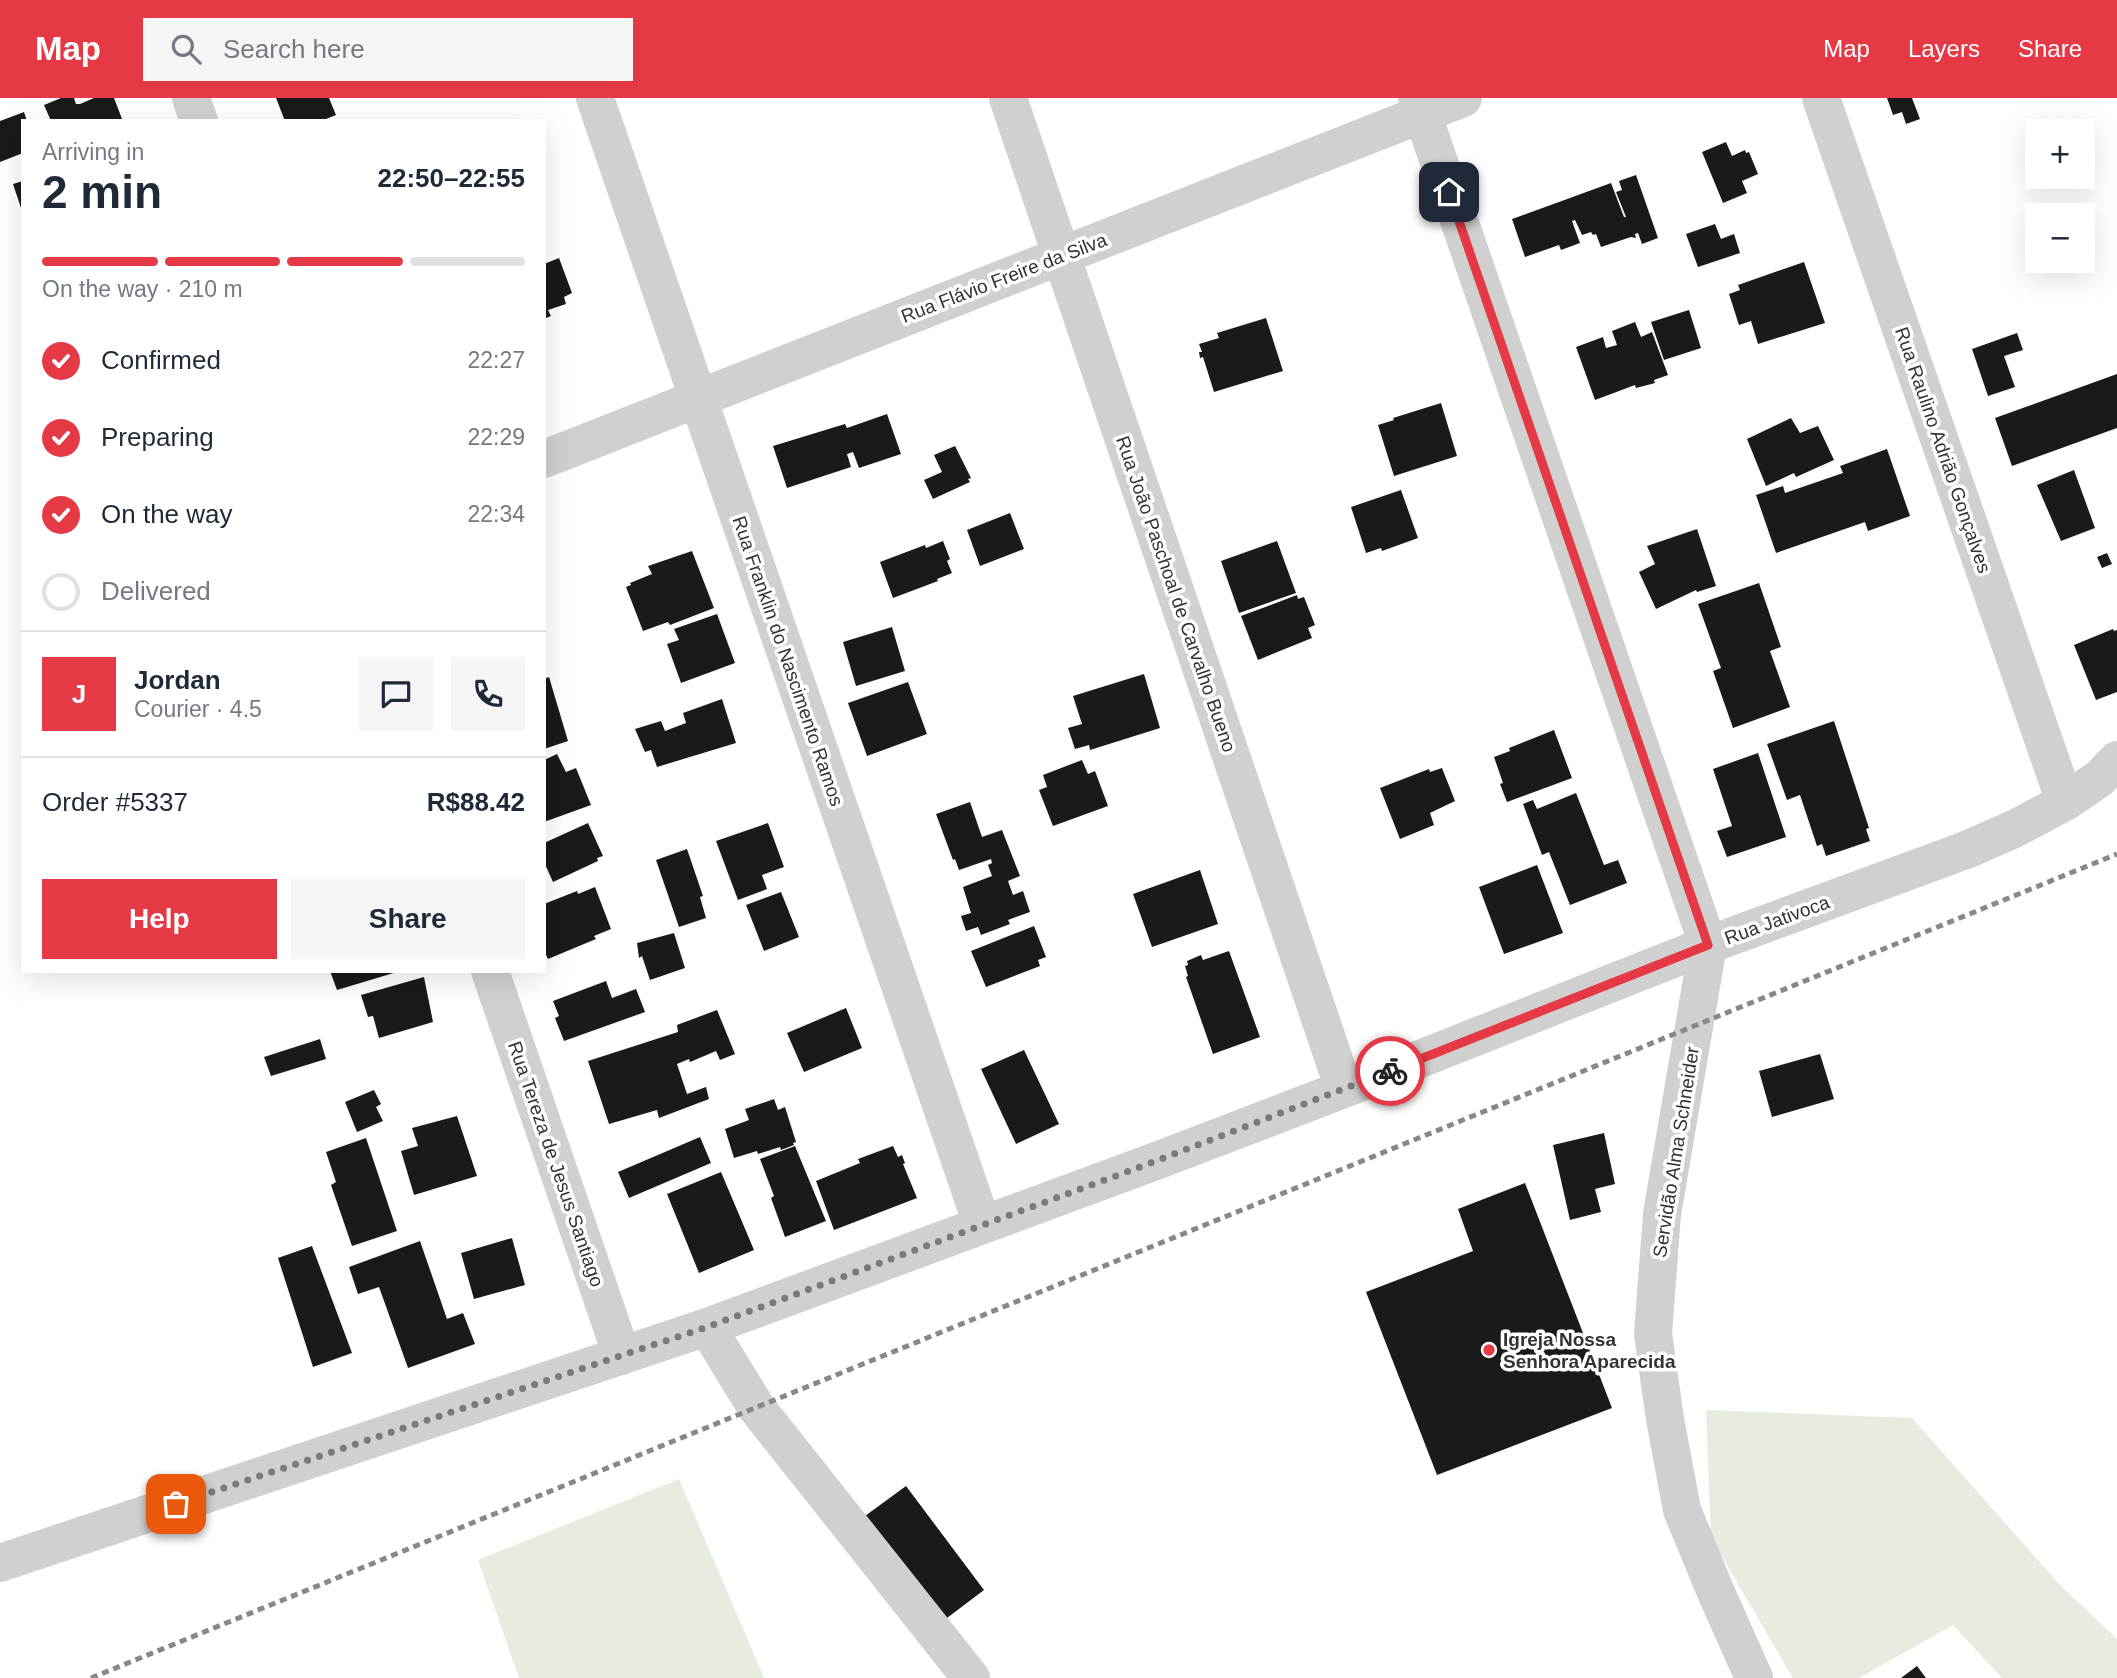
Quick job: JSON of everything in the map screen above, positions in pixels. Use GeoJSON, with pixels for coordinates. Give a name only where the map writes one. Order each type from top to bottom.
{"type":"FeatureCollection","features":[{"type":"Feature","properties":{"kind":"street"},"geometry":{"type":"LineString","coordinates":[[191,98],[197,119]]}},
{"type":"Feature","properties":{"kind":"street","name":"Rua Franklin do Nascimento Ramos"},"geometry":{"type":"LineString","coordinates":[[595,98],[982,1224]]}},
{"type":"Feature","properties":{"kind":"street","name":"Rua João Paschoal de Carvalho Bueno"},"geometry":{"type":"LineString","coordinates":[[1007,98],[1344,1089]]}},
{"type":"Feature","properties":{"kind":"street","name":"Rua Flávio Freire da Silva"},"geometry":{"type":"LineString","coordinates":[[546,458],[1061,256],[1420,106],[1463,98]]}},
{"type":"Feature","properties":{"kind":"street","name":"Rua Raulino Adrião Gonçalves"},"geometry":{"type":"LineString","coordinates":[[1821,98],[2065,802]]}},
{"type":"Feature","properties":{"kind":"street"},"geometry":{"type":"LineString","coordinates":[[1420,106],[1708,945]]}},
{"type":"Feature","properties":{"kind":"street","name":"Rua Jativoca"},"geometry":{"type":"LineString","coordinates":[[0,1563],[707,1327],[1344,1089],[1708,945],[1966,850],[2065,802],[2100,778],[2117,760]]}},
{"type":"Feature","properties":{"kind":"street","name":"Servidão Alma Schneider"},"geometry":{"type":"LineString","coordinates":[[1708,945],[1662,1214],[1653,1334],[1682,1510],[1755,1678]]}},
{"type":"Feature","properties":{"kind":"street","name":"Rua Tereza de Jesus Santiago"},"geometry":{"type":"LineString","coordinates":[[491,973],[622,1356]]}},
{"type":"Feature","properties":{"kind":"street"},"geometry":{"type":"LineString","coordinates":[[707,1327],[756,1407],[971,1678]]}},
{"type":"Feature","properties":{"kind":"shaded area"},"geometry":{"type":"Polygon","coordinates":[[[1706,1410],[1912,1418],[2059,1584],[2117,1639],[2117,1678],[2002,1678],[1953,1625],[1859,1678],[1793,1678],[1711,1538],[1706,1410]]]}},
{"type":"Feature","properties":{"kind":"shaded area"},"geometry":{"type":"Polygon","coordinates":[[[679,1479],[764,1678],[519,1678],[478,1560],[679,1479]]]}},
{"type":"Feature","properties":{"kind":"building"},"geometry":{"type":"Polygon","coordinates":[[[61,98],[74,98],[76,104],[80,104],[94,98],[114,98],[122,119],[50,119],[44,105],[61,98]]]}},
{"type":"Feature","properties":{"kind":"building"},"geometry":{"type":"Polygon","coordinates":[[[276,98],[329,98],[336,115],[326,119],[284,119],[276,98]]]}},
{"type":"Feature","properties":{"kind":"building"},"geometry":{"type":"Polygon","coordinates":[[[1887,98],[1912,98],[1920,119],[1906,124],[1902,112],[1893,115],[1887,98]]]}},
{"type":"Feature","properties":{"kind":"building"},"geometry":{"type":"Polygon","coordinates":[[[24,112],[26,119],[21,119],[21,154],[0,162],[0,121],[24,112]]]}},
{"type":"Feature","properties":{"kind":"building"},"geometry":{"type":"Polygon","coordinates":[[[1726,142],[1732,156],[1745,150],[1746,153],[1749,152],[1758,174],[1742,181],[1747,193],[1723,203],[1702,152],[1726,142]]]}},
{"type":"Feature","properties":{"kind":"building"},"geometry":{"type":"Polygon","coordinates":[[[1636,175],[1658,238],[1642,244],[1638,233],[1635,234],[1636,238],[1631,237],[1601,247],[1596,234],[1591,232],[1582,235],[1575,220],[1572,221],[1580,243],[1561,250],[1559,245],[1525,257],[1512,219],[1611,183],[1626,217],[1616,192],[1622,190],[1619,181],[1636,175]]]}},
{"type":"Feature","properties":{"kind":"building"},"geometry":{"type":"Polygon","coordinates":[[[21,182],[21,208],[13,184],[21,182]]]}},
{"type":"Feature","properties":{"kind":"building"},"geometry":{"type":"Polygon","coordinates":[[[1715,224],[1721,239],[1734,234],[1740,253],[1698,267],[1686,234],[1715,224]]]}},
{"type":"Feature","properties":{"kind":"building"},"geometry":{"type":"Polygon","coordinates":[[[559,258],[572,293],[564,297],[566,304],[548,310],[551,316],[546,318],[546,263],[559,258]]]}},
{"type":"Feature","properties":{"kind":"building"},"geometry":{"type":"Polygon","coordinates":[[[1804,262],[1825,323],[1758,344],[1751,321],[1739,325],[1729,294],[1740,290],[1738,285],[1804,262]]]}},
{"type":"Feature","properties":{"kind":"building"},"geometry":{"type":"Polygon","coordinates":[[[1689,310],[1701,348],[1664,360],[1651,322],[1689,310]]]}},
{"type":"Feature","properties":{"kind":"building"},"geometry":{"type":"Polygon","coordinates":[[[1266,318],[1283,371],[1214,392],[1203,357],[1200,358],[1199,352],[1202,352],[1199,344],[1219,338],[1217,333],[1266,318]]]}},
{"type":"Feature","properties":{"kind":"building"},"geometry":{"type":"Polygon","coordinates":[[[1635,322],[1641,337],[1652,332],[1668,375],[1654,380],[1655,383],[1636,388],[1635,385],[1595,400],[1576,347],[1603,337],[1606,348],[1617,345],[1612,331],[1635,322]]]}},
{"type":"Feature","properties":{"kind":"building"},"geometry":{"type":"Polygon","coordinates":[[[2017,333],[2023,350],[2004,356],[2015,387],[1988,396],[1972,349],[2017,333]]]}},
{"type":"Feature","properties":{"kind":"building"},"geometry":{"type":"Polygon","coordinates":[[[2117,374],[2117,428],[2012,466],[1995,418],[2117,374]]]}},
{"type":"Feature","properties":{"kind":"building"},"geometry":{"type":"Polygon","coordinates":[[[1441,403],[1457,456],[1394,476],[1378,425],[1441,403]]]}},
{"type":"Feature","properties":{"kind":"building"},"geometry":{"type":"Polygon","coordinates":[[[887,414],[901,454],[859,468],[853,452],[847,454],[851,467],[787,488],[773,446],[845,424],[847,428],[887,414]]]}},
{"type":"Feature","properties":{"kind":"building"},"geometry":{"type":"Polygon","coordinates":[[[1791,418],[1800,433],[1818,426],[1834,460],[1796,477],[1794,473],[1766,486],[1747,439],[1791,418]]]}},
{"type":"Feature","properties":{"kind":"building"},"geometry":{"type":"Polygon","coordinates":[[[955,446],[971,478],[968,479],[970,482],[933,499],[924,480],[942,472],[934,455],[955,446]]]}},
{"type":"Feature","properties":{"kind":"building"},"geometry":{"type":"Polygon","coordinates":[[[1887,449],[1910,516],[1868,531],[1865,522],[1776,553],[1756,495],[1783,486],[1785,493],[1843,473],[1840,466],[1887,449]]]}},
{"type":"Feature","properties":{"kind":"building"},"geometry":{"type":"Polygon","coordinates":[[[2074,470],[2095,528],[2061,541],[2037,485],[2074,470]]]}},
{"type":"Feature","properties":{"kind":"building"},"geometry":{"type":"Polygon","coordinates":[[[1401,490],[1418,538],[1382,551],[1381,548],[1366,553],[1351,507],[1401,490]]]}},
{"type":"Feature","properties":{"kind":"building"},"geometry":{"type":"Polygon","coordinates":[[[1010,513],[1024,549],[980,566],[967,530],[1010,513]]]}},
{"type":"Feature","properties":{"kind":"building"},"geometry":{"type":"Polygon","coordinates":[[[1697,529],[1716,586],[1697,592],[1696,590],[1656,609],[1639,572],[1655,564],[1647,546],[1697,529]]]}},
{"type":"Feature","properties":{"kind":"building"},"geometry":{"type":"Polygon","coordinates":[[[943,541],[952,573],[893,598],[880,562],[943,541]]]}},
{"type":"Feature","properties":{"kind":"building"},"geometry":{"type":"Polygon","coordinates":[[[1277,541],[1296,593],[1239,613],[1221,561],[1277,541]]]}},
{"type":"Feature","properties":{"kind":"building"},"geometry":{"type":"Polygon","coordinates":[[[692,551],[714,608],[670,625],[668,622],[643,631],[626,587],[652,574],[648,566],[692,551]]]}},
{"type":"Feature","properties":{"kind":"building"},"geometry":{"type":"Polygon","coordinates":[[[2107,553],[2112,564],[2102,568],[2097,557],[2107,553]]]}},
{"type":"Feature","properties":{"kind":"building"},"geometry":{"type":"Polygon","coordinates":[[[1759,583],[1781,647],[1770,651],[1790,707],[1733,728],[1713,671],[1721,668],[1698,604],[1759,583]]]}},
{"type":"Feature","properties":{"kind":"building"},"geometry":{"type":"Polygon","coordinates":[[[1297,595],[1298,599],[1304,597],[1315,625],[1308,628],[1312,638],[1258,660],[1241,616],[1297,595]]]}},
{"type":"Feature","properties":{"kind":"building"},"geometry":{"type":"Polygon","coordinates":[[[717,614],[735,663],[681,683],[667,644],[679,640],[674,629],[717,614]]]}},
{"type":"Feature","properties":{"kind":"building"},"geometry":{"type":"Polygon","coordinates":[[[892,627],[905,671],[856,686],[843,642],[892,627]]]}},
{"type":"Feature","properties":{"kind":"building"},"geometry":{"type":"Polygon","coordinates":[[[2113,629],[2117,630],[2117,692],[2096,700],[2074,645],[2113,629]]]}},
{"type":"Feature","properties":{"kind":"building"},"geometry":{"type":"Polygon","coordinates":[[[1144,674],[1160,728],[1090,750],[1089,745],[1075,749],[1068,728],[1082,724],[1073,696],[1144,674]]]}},
{"type":"Feature","properties":{"kind":"building"},"geometry":{"type":"Polygon","coordinates":[[[549,677],[568,741],[546,748],[546,678],[549,677]]]}},
{"type":"Feature","properties":{"kind":"building"},"geometry":{"type":"Polygon","coordinates":[[[908,682],[927,734],[867,756],[848,703],[908,682]]]}},
{"type":"Feature","properties":{"kind":"building"},"geometry":{"type":"Polygon","coordinates":[[[722,699],[736,743],[657,767],[651,750],[645,752],[635,729],[661,721],[665,731],[686,723],[683,713],[722,699]]]}},
{"type":"Feature","properties":{"kind":"building"},"geometry":{"type":"Polygon","coordinates":[[[1834,721],[1869,828],[1866,829],[1870,841],[1826,856],[1822,844],[1817,846],[1800,795],[1787,800],[1767,744],[1834,721]]]}},
{"type":"Feature","properties":{"kind":"building"},"geometry":{"type":"Polygon","coordinates":[[[1554,730],[1572,778],[1507,802],[1494,757],[1554,730]]]}},
{"type":"Feature","properties":{"kind":"building"},"geometry":{"type":"Polygon","coordinates":[[[1758,753],[1786,837],[1727,857],[1717,831],[1732,826],[1713,769],[1758,753]]]}},
{"type":"Feature","properties":{"kind":"building"},"geometry":{"type":"Polygon","coordinates":[[[557,754],[566,772],[576,768],[591,805],[546,821],[546,759],[557,754]]]}},
{"type":"Feature","properties":{"kind":"building"},"geometry":{"type":"Polygon","coordinates":[[[1082,760],[1088,774],[1095,771],[1108,806],[1053,826],[1039,790],[1047,787],[1043,775],[1082,760]]]}},
{"type":"Feature","properties":{"kind":"building"},"geometry":{"type":"Polygon","coordinates":[[[1442,768],[1455,801],[1430,813],[1434,825],[1400,839],[1380,788],[1429,769],[1430,772],[1442,768]]]}},
{"type":"Feature","properties":{"kind":"building"},"geometry":{"type":"Polygon","coordinates":[[[1576,793],[1604,865],[1618,860],[1627,883],[1570,905],[1549,852],[1542,855],[1523,804],[1533,800],[1537,809],[1576,793]]]}},
{"type":"Feature","properties":{"kind":"building"},"geometry":{"type":"Polygon","coordinates":[[[970,802],[982,837],[1002,830],[1020,876],[1008,881],[1013,895],[1023,891],[1030,912],[1008,920],[1010,924],[981,935],[978,927],[966,931],[961,916],[971,913],[963,887],[992,876],[988,865],[992,863],[991,859],[959,870],[936,814],[970,802]]]}},
{"type":"Feature","properties":{"kind":"building"},"geometry":{"type":"Polygon","coordinates":[[[588,823],[603,856],[597,858],[598,861],[553,882],[546,866],[546,842],[588,823]]]}},
{"type":"Feature","properties":{"kind":"building"},"geometry":{"type":"Polygon","coordinates":[[[768,823],[784,867],[762,875],[767,889],[738,900],[716,841],[768,823]]]}},
{"type":"Feature","properties":{"kind":"building"},"geometry":{"type":"Polygon","coordinates":[[[687,849],[703,896],[700,897],[706,918],[679,927],[656,860],[687,849]]]}},
{"type":"Feature","properties":{"kind":"building"},"geometry":{"type":"Polygon","coordinates":[[[1537,865],[1563,933],[1504,954],[1479,887],[1537,865]]]}},
{"type":"Feature","properties":{"kind":"building"},"geometry":{"type":"Polygon","coordinates":[[[1200,870],[1218,924],[1152,947],[1133,894],[1200,870]]]}},
{"type":"Feature","properties":{"kind":"building"},"geometry":{"type":"Polygon","coordinates":[[[595,887],[611,929],[594,936],[596,939],[548,959],[546,903],[577,891],[578,894],[595,887]]]}},
{"type":"Feature","properties":{"kind":"building"},"geometry":{"type":"Polygon","coordinates":[[[781,892],[799,937],[764,951],[746,905],[781,892]]]}},
{"type":"Feature","properties":{"kind":"building"},"geometry":{"type":"Polygon","coordinates":[[[1034,926],[1046,957],[1038,960],[1040,966],[986,987],[971,951],[1034,926]]]}},
{"type":"Feature","properties":{"kind":"building"},"geometry":{"type":"Polygon","coordinates":[[[674,933],[685,968],[650,980],[642,956],[639,958],[637,943],[674,933]]]}},
{"type":"Feature","properties":{"kind":"building"},"geometry":{"type":"Polygon","coordinates":[[[1229,951],[1260,1037],[1213,1054],[1186,977],[1185,966],[1188,965],[1187,961],[1201,955],[1203,960],[1229,951]]]}},
{"type":"Feature","properties":{"kind":"building"},"geometry":{"type":"Polygon","coordinates":[[[331,973],[394,973],[337,990],[331,973]]]}},
{"type":"Feature","properties":{"kind":"building"},"geometry":{"type":"Polygon","coordinates":[[[424,977],[433,1022],[379,1038],[373,1016],[368,1017],[361,995],[424,977]]]}},
{"type":"Feature","properties":{"kind":"building"},"geometry":{"type":"Polygon","coordinates":[[[606,981],[612,998],[636,989],[645,1012],[564,1041],[555,1018],[559,1016],[553,1001],[606,981]]]}},
{"type":"Feature","properties":{"kind":"building"},"geometry":{"type":"Polygon","coordinates":[[[846,1008],[862,1048],[804,1072],[787,1033],[846,1008]]]}},
{"type":"Feature","properties":{"kind":"building"},"geometry":{"type":"Polygon","coordinates":[[[717,1010],[735,1054],[720,1060],[716,1051],[690,1062],[689,1059],[677,1064],[687,1094],[706,1087],[709,1099],[659,1118],[657,1110],[609,1124],[588,1061],[678,1032],[677,1025],[717,1010]]]}},
{"type":"Feature","properties":{"kind":"building"},"geometry":{"type":"Polygon","coordinates":[[[320,1039],[326,1059],[271,1076],[264,1057],[320,1039]]]}},
{"type":"Feature","properties":{"kind":"building"},"geometry":{"type":"Polygon","coordinates":[[[1024,1050],[1059,1124],[1016,1144],[981,1069],[1024,1050]]]}},
{"type":"Feature","properties":{"kind":"building"},"geometry":{"type":"Polygon","coordinates":[[[1820,1054],[1834,1099],[1772,1117],[1759,1071],[1820,1054]]]}},
{"type":"Feature","properties":{"kind":"building"},"geometry":{"type":"Polygon","coordinates":[[[374,1090],[381,1104],[376,1107],[383,1121],[357,1132],[345,1102],[374,1090]]]}},
{"type":"Feature","properties":{"kind":"building"},"geometry":{"type":"Polygon","coordinates":[[[774,1099],[778,1110],[785,1107],[796,1142],[794,1145],[781,1150],[780,1147],[734,1158],[725,1129],[749,1120],[745,1109],[774,1099]]]}},
{"type":"Feature","properties":{"kind":"building"},"geometry":{"type":"Polygon","coordinates":[[[457,1116],[477,1176],[414,1195],[401,1151],[418,1146],[412,1128],[457,1116]]]}},
{"type":"Feature","properties":{"kind":"building"},"geometry":{"type":"Polygon","coordinates":[[[1604,1133],[1615,1184],[1595,1189],[1601,1212],[1570,1220],[1553,1145],[1604,1133]]]}},
{"type":"Feature","properties":{"kind":"building"},"geometry":{"type":"Polygon","coordinates":[[[700,1137],[711,1163],[629,1198],[618,1172],[700,1137]]]}},
{"type":"Feature","properties":{"kind":"building"},"geometry":{"type":"Polygon","coordinates":[[[366,1138],[397,1231],[352,1246],[331,1185],[336,1182],[326,1152],[366,1138]]]}},
{"type":"Feature","properties":{"kind":"building"},"geometry":{"type":"Polygon","coordinates":[[[795,1146],[826,1221],[785,1237],[760,1159],[795,1146]]]}},
{"type":"Feature","properties":{"kind":"building"},"geometry":{"type":"Polygon","coordinates":[[[893,1146],[898,1157],[902,1155],[917,1198],[834,1230],[816,1181],[860,1163],[858,1159],[893,1146]]]}},
{"type":"Feature","properties":{"kind":"building"},"geometry":{"type":"Polygon","coordinates":[[[721,1172],[754,1250],[699,1273],[667,1194],[721,1172]]]}},
{"type":"Feature","properties":{"kind":"building","name":"Igreja Nossa Senhora Aparecida"},"geometry":{"type":"Polygon","coordinates":[[[1525,1183],[1612,1408],[1437,1475],[1366,1292],[1473,1251],[1458,1209],[1525,1183]]]}},
{"type":"Feature","properties":{"kind":"building"},"geometry":{"type":"Polygon","coordinates":[[[512,1238],[525,1285],[474,1299],[461,1253],[512,1238]]]}},
{"type":"Feature","properties":{"kind":"building"},"geometry":{"type":"Polygon","coordinates":[[[420,1241],[447,1319],[463,1313],[475,1344],[408,1368],[379,1287],[358,1294],[349,1267],[420,1241]]]}},
{"type":"Feature","properties":{"kind":"building"},"geometry":{"type":"Polygon","coordinates":[[[312,1246],[352,1353],[313,1367],[278,1258],[312,1246]]]}},
{"type":"Feature","properties":{"kind":"building"},"geometry":{"type":"Polygon","coordinates":[[[906,1486],[984,1590],[943,1621],[865,1516],[906,1486]]]}},
{"type":"Feature","properties":{"kind":"building"},"geometry":{"type":"Polygon","coordinates":[[[1917,1666],[1926,1678],[1901,1678],[1917,1666]]]}},
{"type":"Feature","properties":{"kind":"railway"},"geometry":{"type":"LineString","coordinates":[[91,1678],[2117,854]]}},
{"type":"Feature","properties":{"kind":"way so far"},"geometry":{"type":"LineString","coordinates":[[176,1504],[707,1327],[1156,1161],[1390,1071]]}},
{"type":"Feature","properties":{"kind":"place","name":"Igreja Nossa Senhora Aparecida"},"geometry":{"type":"Point","coordinates":[1489,1350]}},
{"type":"Feature","properties":{"kind":"route"},"geometry":{"type":"LineString","coordinates":[[1390,1071],[1708,945],[1449,192]]}}]}
